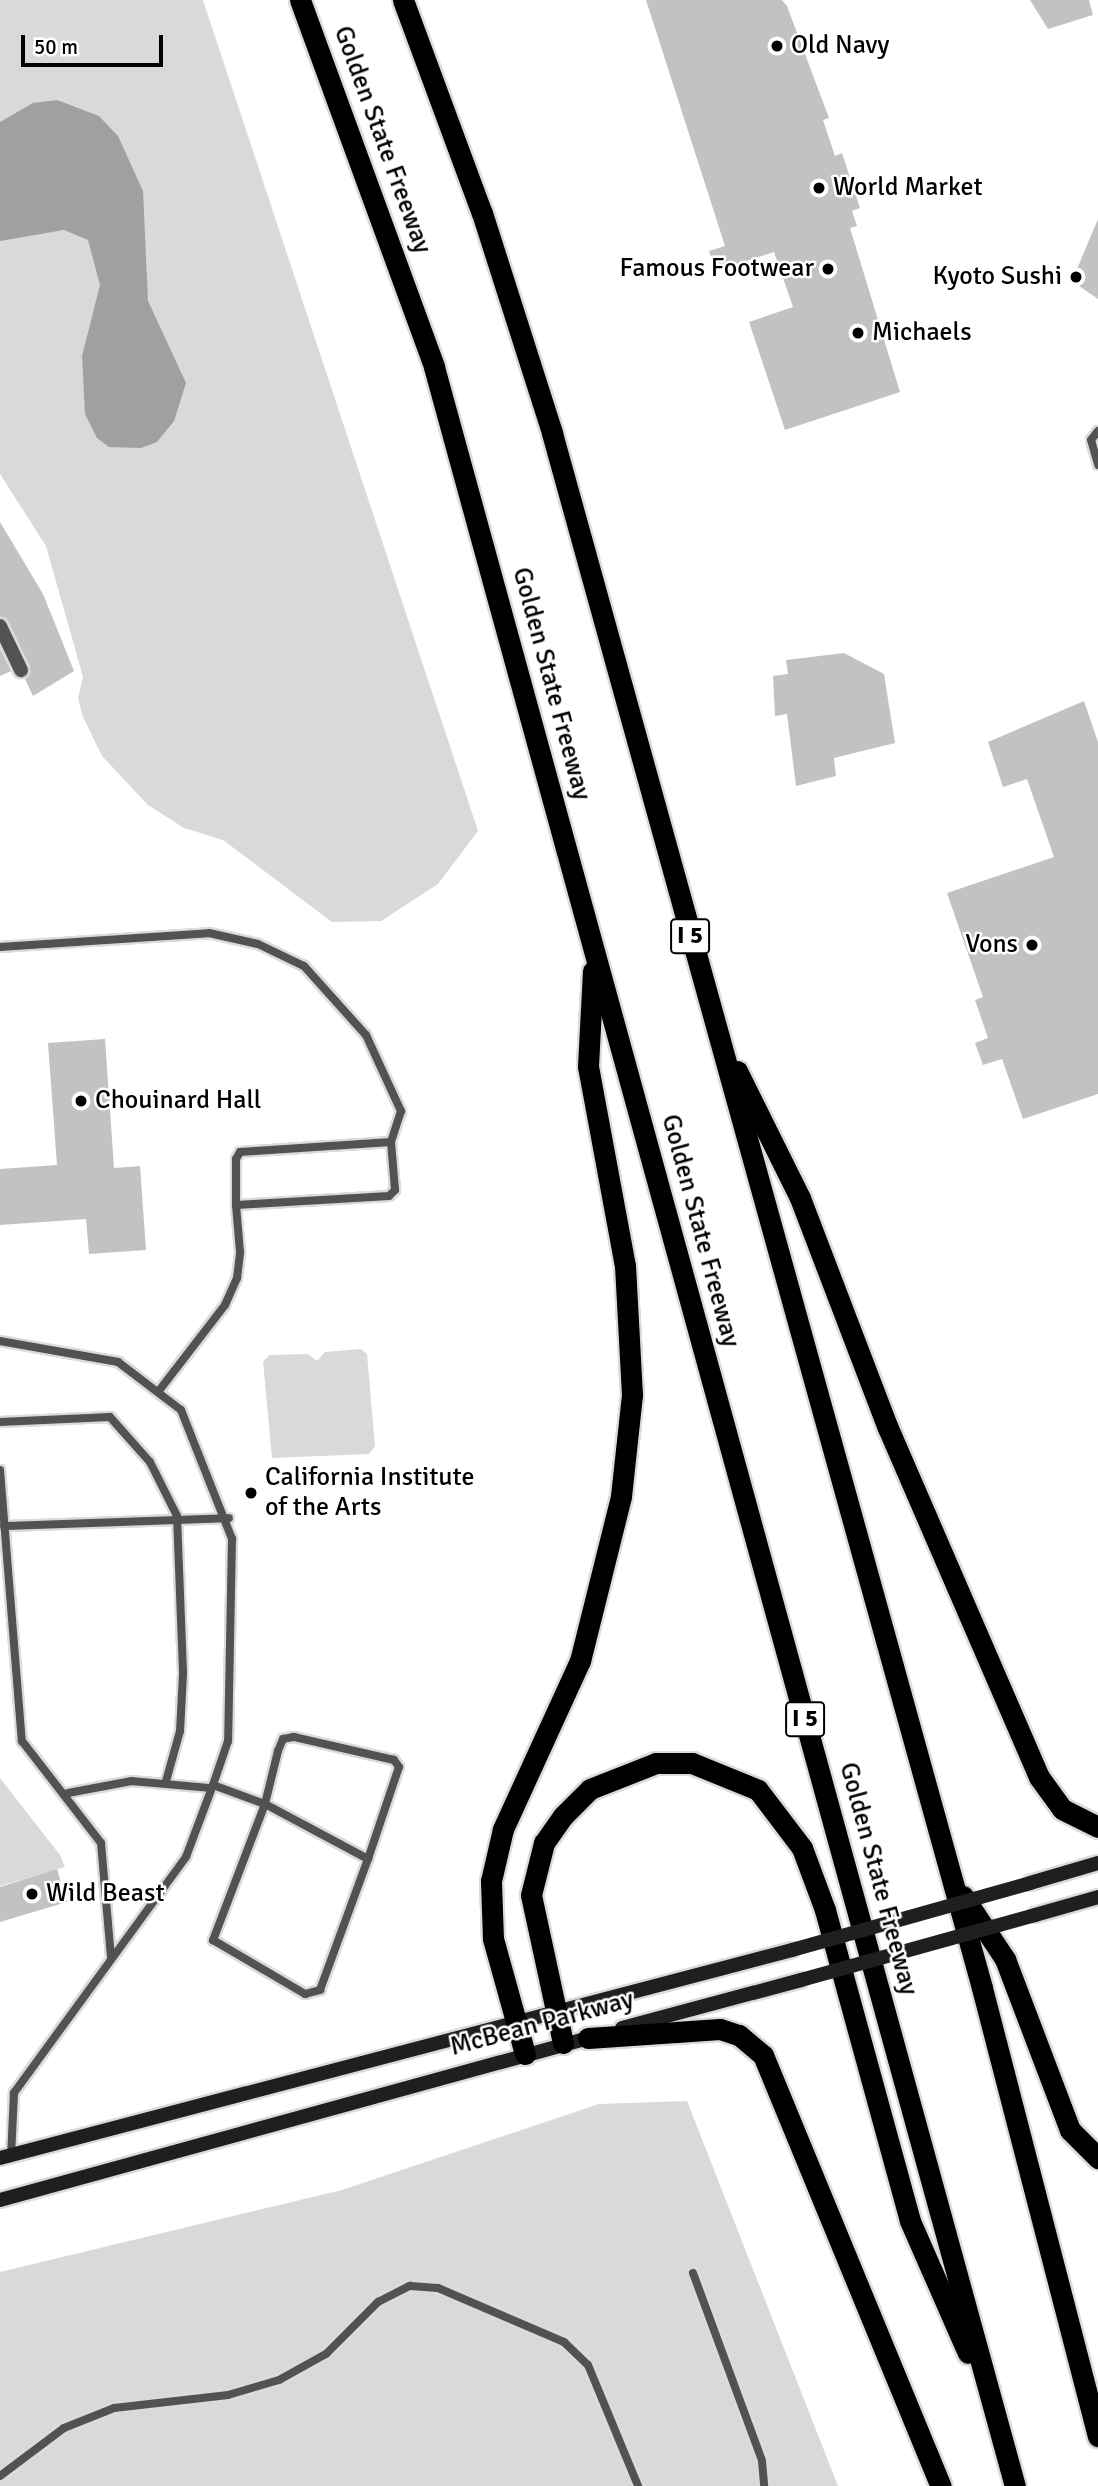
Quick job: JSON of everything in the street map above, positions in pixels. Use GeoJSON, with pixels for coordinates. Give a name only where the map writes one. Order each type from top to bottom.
{"type":"FeatureCollection","features":[{"type":"Feature","properties":{"kind":"highway","name":"Golden State Freeway"},"geometry":{"type":"LineString","coordinates":[[300,0],[435,368],[1015,2486]]}},
{"type":"Feature","properties":{"kind":"highway","name":"I 5"},"geometry":{"type":"LineString","coordinates":[[403,0],[482,213],[552,433],[952,1880],[1098,2437]]}},
{"type":"Feature","properties":{"kind":"highway"},"geometry":{"type":"LineString","coordinates":[[525,2054],[492,1939],[491,1881],[503,1829],[580,1661],[621,1496],[632,1395],[625,1266],[588,1066],[594,951]]}},
{"type":"Feature","properties":{"kind":"highway"},"geometry":{"type":"LineString","coordinates":[[714,1025],[800,1198],[888,1428],[1039,1777],[1062,1809],[1098,1827]]}},
{"type":"Feature","properties":{"kind":"highway"},"geometry":{"type":"LineString","coordinates":[[563,2043],[531,1895],[544,1843],[563,1816],[590,1789],[656,1763],[692,1763],[758,1790],[802,1848],[825,1910],[910,2221],[997,2417]]}},
{"type":"Feature","properties":{"kind":"highway"},"geometry":{"type":"LineString","coordinates":[[952,1880],[1005,1959],[1070,2130],[1098,2158]]}},
{"type":"Feature","properties":{"kind":"highway"},"geometry":{"type":"LineString","coordinates":[[588,2038],[720,2029],[740,2035],[762,2055],[941,2486]]}},
{"type":"Feature","properties":{"kind":"main road","name":"McBean Parkway"},"geometry":{"type":"LineString","coordinates":[[5,2157],[555,2014],[1098,1863]]}},
{"type":"Feature","properties":{"kind":"main road","name":"McBean Parkway"},"geometry":{"type":"LineString","coordinates":[[0,2200],[1098,1897]]}},
{"type":"Feature","properties":{"kind":"main road"},"geometry":{"type":"LineString","coordinates":[[0,2169],[5,2157]]}},
{"type":"Feature","properties":{"kind":"street"},"geometry":{"type":"LineString","coordinates":[[0,626],[21,670]]}},
{"type":"Feature","properties":{"kind":"lane"},"geometry":{"type":"LineString","coordinates":[[1098,431],[1091,440],[1098,466]]}},
{"type":"Feature","properties":{"kind":"lane"},"geometry":{"type":"LineString","coordinates":[[0,947],[209,933],[258,944],[304,966],[366,1035],[401,1111],[391,1142],[395,1190],[389,1195],[236,1205]]}},
{"type":"Feature","properties":{"kind":"lane"},"geometry":{"type":"LineString","coordinates":[[158,1392],[233,1287],[240,1252],[236,1205],[240,1152],[391,1142]]}},
{"type":"Feature","properties":{"kind":"lane"},"geometry":{"type":"LineString","coordinates":[[0,1341],[118,1362],[158,1392],[181,1410],[229,1518],[228,1741],[186,1857],[27,2073],[5,2109],[5,2157]]}},
{"type":"Feature","properties":{"kind":"lane"},"geometry":{"type":"LineString","coordinates":[[0,1422],[110,1417],[150,1462],[177,1516],[183,1674],[180,1731],[166,1782]]}},
{"type":"Feature","properties":{"kind":"lane"},"geometry":{"type":"LineString","coordinates":[[0,1470],[22,1741],[68,1793],[102,1843],[111,1957]]}},
{"type":"Feature","properties":{"kind":"lane"},"geometry":{"type":"LineString","coordinates":[[4,1526],[177,1516],[229,1518]]}},
{"type":"Feature","properties":{"kind":"lane"},"geometry":{"type":"LineString","coordinates":[[0,1597],[10,1596]]}},
{"type":"Feature","properties":{"kind":"lane"},"geometry":{"type":"LineString","coordinates":[[283,1739],[394,1760],[399,1767],[320,1990],[304,1994],[213,1940],[265,1804],[283,1739]]}},
{"type":"Feature","properties":{"kind":"lane"},"geometry":{"type":"LineString","coordinates":[[68,1793],[166,1782],[212,1786],[265,1804],[368,1859]]}},
{"type":"Feature","properties":{"kind":"lane"},"geometry":{"type":"LineString","coordinates":[[693,2273],[761,2461],[764,2486]]}},
{"type":"Feature","properties":{"kind":"lane"},"geometry":{"type":"LineString","coordinates":[[0,2476],[64,2428],[114,2408],[228,2395],[279,2380],[326,2354],[378,2302],[411,2286],[439,2288],[564,2342],[588,2365],[638,2486]]}},
{"type":"Feature","properties":{"kind":"shaded area"},"geometry":{"type":"Polygon","coordinates":[[[0,0],[203,0],[478,831],[438,884],[381,921],[332,922],[223,840],[184,828],[148,805],[102,756],[83,717],[78,698],[83,677],[46,546],[0,474],[0,0]]]}},
{"type":"Feature","properties":{"kind":"shaded area"},"geometry":{"type":"Polygon","coordinates":[[[57,100],[99,116],[118,136],[143,191],[148,301],[186,383],[174,421],[157,442],[141,448],[109,447],[97,438],[85,414],[82,356],[100,285],[88,240],[64,230],[0,241],[0,122],[33,103],[57,100]]]}},
{"type":"Feature","properties":{"kind":"shaded area"},"geometry":{"type":"Polygon","coordinates":[[[361,1349],[367,1354],[375,1446],[369,1454],[272,1458],[263,1362],[269,1355],[308,1354],[317,1361],[325,1352],[361,1349]]]}},
{"type":"Feature","properties":{"kind":"shaded area"},"geometry":{"type":"Polygon","coordinates":[[[0,1778],[60,1855],[65,1867],[0,1886],[0,1778]]]}},
{"type":"Feature","properties":{"kind":"shaded area"},"geometry":{"type":"Polygon","coordinates":[[[687,2101],[838,2486],[0,2486],[0,2272],[342,2190],[599,2104],[687,2101]]]}},
{"type":"Feature","properties":{"kind":"building"},"geometry":{"type":"Polygon","coordinates":[[[646,0],[782,0],[787,6],[829,118],[823,120],[835,156],[842,153],[860,208],[852,211],[857,226],[850,228],[900,392],[785,430],[749,322],[793,307],[774,252],[716,271],[709,251],[725,246],[646,0]]]}},
{"type":"Feature","properties":{"kind":"building"},"geometry":{"type":"Polygon","coordinates":[[[1030,0],[1089,0],[1093,15],[1048,29],[1030,0]]]}},
{"type":"Feature","properties":{"kind":"building"},"geometry":{"type":"Polygon","coordinates":[[[1098,219],[1098,299],[1072,281],[1098,219]]]}},
{"type":"Feature","properties":{"kind":"building"},"geometry":{"type":"Polygon","coordinates":[[[0,522],[43,594],[74,671],[33,696],[25,679],[30,666],[0,616],[0,522]]]}},
{"type":"Feature","properties":{"kind":"building"},"geometry":{"type":"Polygon","coordinates":[[[0,648],[11,671],[0,676],[0,648]]]}},
{"type":"Feature","properties":{"kind":"building"},"geometry":{"type":"Polygon","coordinates":[[[844,653],[884,674],[895,743],[834,758],[836,776],[796,786],[787,714],[775,716],[773,676],[788,674],[786,660],[844,653]]]}},
{"type":"Feature","properties":{"kind":"building","name":"Vons"},"geometry":{"type":"Polygon","coordinates":[[[1084,701],[1098,742],[1098,1094],[1023,1119],[1002,1059],[983,1065],[975,1043],[988,1038],[975,1000],[983,997],[947,893],[1054,857],[1027,779],[1003,787],[988,742],[1084,701]]]}},
{"type":"Feature","properties":{"kind":"building","name":"Chouinard Hall"},"geometry":{"type":"Polygon","coordinates":[[[105,1039],[114,1168],[140,1166],[146,1250],[89,1254],[86,1219],[0,1225],[0,1169],[57,1165],[48,1043],[105,1039]]]}},
{"type":"Feature","properties":{"kind":"building","name":"Wild Beast"},"geometry":{"type":"Polygon","coordinates":[[[57,1869],[67,1902],[0,1922],[0,1887],[57,1869]]]}},
{"type":"Feature","properties":{"kind":"place","name":"Old Navy"},"geometry":{"type":"Point","coordinates":[777,46]}},
{"type":"Feature","properties":{"kind":"place","name":"World Market"},"geometry":{"type":"Point","coordinates":[819,188]}},
{"type":"Feature","properties":{"kind":"place","name":"Famous Footwear"},"geometry":{"type":"Point","coordinates":[828,269]}},
{"type":"Feature","properties":{"kind":"place","name":"Kyoto Sushi"},"geometry":{"type":"Point","coordinates":[1076,277]}},
{"type":"Feature","properties":{"kind":"place","name":"Michaels"},"geometry":{"type":"Point","coordinates":[858,333]}},
{"type":"Feature","properties":{"kind":"place","name":"Vons"},"geometry":{"type":"Point","coordinates":[1032,945]}},
{"type":"Feature","properties":{"kind":"place","name":"Chouinard Hall"},"geometry":{"type":"Point","coordinates":[81,1101]}},
{"type":"Feature","properties":{"kind":"place","name":"California Institute of the Arts"},"geometry":{"type":"Point","coordinates":[251,1493]}},
{"type":"Feature","properties":{"kind":"place","name":"Wild Beast"},"geometry":{"type":"Point","coordinates":[32,1894]}}]}
